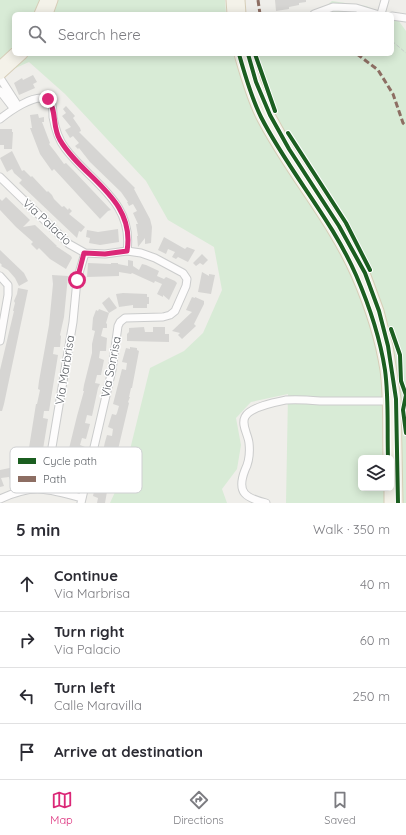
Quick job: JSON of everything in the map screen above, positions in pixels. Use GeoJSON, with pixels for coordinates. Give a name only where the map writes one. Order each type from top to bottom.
{"type":"FeatureCollection","features":[{"type":"Feature","properties":{"kind":"main road"},"geometry":{"type":"LineString","coordinates":[[40,12],[45,0]]}},
{"type":"Feature","properties":{"kind":"main road"},"geometry":{"type":"LineString","coordinates":[[49,12],[54,0]]}},
{"type":"Feature","properties":{"kind":"main road"},"geometry":{"type":"LineString","coordinates":[[231,0],[232,12]]}},
{"type":"Feature","properties":{"kind":"main road"},"geometry":{"type":"LineString","coordinates":[[240,0],[241,12]]}},
{"type":"Feature","properties":{"kind":"main road"},"geometry":{"type":"LineString","coordinates":[[0,66],[12,55]]}},
{"type":"Feature","properties":{"kind":"main road"},"geometry":{"type":"LineString","coordinates":[[0,76],[21,56]]}},
{"type":"Feature","properties":{"kind":"main road"},"geometry":{"type":"LineString","coordinates":[[240,56],[247,83],[261,116],[280,150],[330,227],[356,275],[366,290],[386,339],[396,399],[398,503]]}},
{"type":"Feature","properties":{"kind":"main road"},"geometry":{"type":"LineString","coordinates":[[249,56],[256,82],[270,115],[289,149],[339,226],[365,273],[370,313],[385,371],[388,455]]}},
{"type":"Feature","properties":{"kind":"main road"},"geometry":{"type":"LineString","coordinates":[[389,491],[389,503]]}},
{"type":"Feature","properties":{"kind":"street"},"geometry":{"type":"LineString","coordinates":[[381,12],[384,0]]}},
{"type":"Feature","properties":{"kind":"street"},"geometry":{"type":"LineString","coordinates":[[320,12],[333,8],[356,8],[369,12]]}},
{"type":"Feature","properties":{"kind":"street"},"geometry":{"type":"LineString","coordinates":[[394,16],[406,18]]}},
{"type":"Feature","properties":{"kind":"street"},"geometry":{"type":"LineString","coordinates":[[0,76],[9,91],[8,96]]}},
{"type":"Feature","properties":{"kind":"street"},"geometry":{"type":"LineString","coordinates":[[0,91],[8,96],[16,108]]}},
{"type":"Feature","properties":{"kind":"street"},"geometry":{"type":"LineString","coordinates":[[0,118],[16,108],[40,97],[48,99],[52,104],[54,124],[58,136],[65,148],[114,199],[125,218],[128,233],[127,251]]}},
{"type":"Feature","properties":{"kind":"street","name":"Via Palacio"},"geometry":{"type":"LineString","coordinates":[[0,177],[69,244],[84,253],[105,254],[134,251],[155,258],[183,273],[187,279]]}},
{"type":"Feature","properties":{"kind":"street","name":"Via Marbrisa"},"geometry":{"type":"LineString","coordinates":[[52,447],[73,322],[77,280],[84,253]]}},
{"type":"Feature","properties":{"kind":"street"},"geometry":{"type":"LineString","coordinates":[[0,276],[8,285],[8,295],[0,341]]}},
{"type":"Feature","properties":{"kind":"street","name":"Via Sonrisa"},"geometry":{"type":"LineString","coordinates":[[94,447],[112,370],[118,326],[120,322],[125,318],[164,317],[170,315],[174,311],[186,286],[187,279]]}},
{"type":"Feature","properties":{"kind":"street"},"geometry":{"type":"LineString","coordinates":[[266,503],[254,500],[247,496],[243,491],[241,484],[248,462],[249,451],[244,418],[251,410],[287,400],[387,401]]}},
{"type":"Feature","properties":{"kind":"street"},"geometry":{"type":"LineString","coordinates":[[0,499],[14,493]]}},
{"type":"Feature","properties":{"kind":"street"},"geometry":{"type":"LineString","coordinates":[[58,493],[82,500]]}},
{"type":"Feature","properties":{"kind":"path"},"geometry":{"type":"LineString","coordinates":[[394,44],[406,53]]}},
{"type":"Feature","properties":{"kind":"green space"},"geometry":{"type":"Polygon","coordinates":[[[0,0],[225,0],[226,12],[12,12],[12,56],[394,56],[394,18],[398,20],[406,31],[406,503],[286,503],[288,394],[251,402],[236,418],[241,445],[237,469],[222,489],[227,503],[110,503],[115,493],[142,493],[142,447],[131,447],[150,368],[184,351],[203,333],[222,290],[214,247],[168,220],[146,181],[65,94],[29,62],[0,75],[0,0]]]}},
{"type":"Feature","properties":{"kind":"green space"},"geometry":{"type":"Polygon","coordinates":[[[332,1],[366,6],[380,12],[319,12],[332,1]]]}},
{"type":"Feature","properties":{"kind":"building"},"geometry":{"type":"Polygon","coordinates":[[[275,0],[306,0],[306,2],[289,7],[289,9],[276,11],[275,0]]]}},
{"type":"Feature","properties":{"kind":"building"},"geometry":{"type":"Polygon","coordinates":[[[33,75],[37,82],[33,84],[35,88],[19,95],[14,83],[22,78],[23,80],[33,75]]]}},
{"type":"Feature","properties":{"kind":"building"},"geometry":{"type":"Polygon","coordinates":[[[66,106],[75,116],[73,118],[80,128],[81,131],[79,132],[135,188],[134,189],[150,219],[152,227],[151,243],[145,244],[145,238],[138,247],[136,224],[138,224],[133,213],[137,211],[133,204],[129,206],[121,192],[90,162],[79,148],[78,149],[75,146],[79,143],[73,136],[70,138],[65,130],[71,127],[62,116],[66,113],[63,109],[66,106]]]}},
{"type":"Feature","properties":{"kind":"building"},"geometry":{"type":"Polygon","coordinates":[[[38,114],[39,118],[44,117],[44,122],[42,122],[50,143],[49,144],[64,164],[66,163],[111,210],[100,219],[54,169],[52,171],[40,154],[30,128],[32,128],[30,115],[38,114]]]}},
{"type":"Feature","properties":{"kind":"building"},"geometry":{"type":"Polygon","coordinates":[[[0,129],[12,129],[12,149],[4,149],[4,145],[0,145],[0,129]]]}},
{"type":"Feature","properties":{"kind":"building"},"geometry":{"type":"Polygon","coordinates":[[[12,151],[22,171],[24,170],[31,177],[32,176],[62,207],[64,206],[68,210],[69,208],[72,211],[69,214],[85,227],[81,232],[79,231],[77,238],[19,183],[22,180],[14,173],[12,169],[7,172],[0,158],[12,151]]]}},
{"type":"Feature","properties":{"kind":"building"},"geometry":{"type":"Polygon","coordinates":[[[6,197],[30,220],[23,227],[35,225],[56,246],[71,256],[72,258],[66,269],[50,259],[39,248],[37,250],[31,244],[33,242],[0,210],[0,199],[2,201],[6,197]]]}},
{"type":"Feature","properties":{"kind":"building"},"geometry":{"type":"Polygon","coordinates":[[[118,229],[119,242],[100,245],[89,243],[90,238],[86,237],[87,230],[98,232],[118,229]]]}},
{"type":"Feature","properties":{"kind":"building"},"geometry":{"type":"Polygon","coordinates":[[[164,237],[185,249],[187,247],[195,250],[188,262],[178,257],[176,259],[172,257],[175,252],[168,249],[166,254],[158,250],[164,237]]]}},
{"type":"Feature","properties":{"kind":"building"},"geometry":{"type":"Polygon","coordinates":[[[0,250],[24,273],[28,281],[19,286],[15,278],[8,270],[1,266],[0,250]]]}},
{"type":"Feature","properties":{"kind":"building"},"geometry":{"type":"Polygon","coordinates":[[[202,254],[208,260],[203,265],[200,263],[196,266],[193,263],[202,254]]]}},
{"type":"Feature","properties":{"kind":"building"},"geometry":{"type":"Polygon","coordinates":[[[128,260],[133,261],[133,266],[139,270],[142,264],[146,265],[159,271],[157,276],[164,279],[166,277],[175,281],[177,283],[169,300],[163,295],[163,297],[157,294],[162,284],[155,281],[154,283],[132,273],[119,272],[119,276],[87,277],[88,263],[118,263],[128,266],[128,260]]]}},
{"type":"Feature","properties":{"kind":"building"},"geometry":{"type":"Polygon","coordinates":[[[202,272],[209,276],[209,274],[215,275],[211,294],[198,292],[202,272]]]}},
{"type":"Feature","properties":{"kind":"building"},"geometry":{"type":"Polygon","coordinates":[[[52,275],[68,276],[64,317],[60,335],[60,347],[54,347],[53,354],[58,355],[49,411],[44,411],[43,418],[48,419],[43,447],[29,447],[36,404],[40,390],[38,389],[49,325],[53,284],[52,275]]]}},
{"type":"Feature","properties":{"kind":"building"},"geometry":{"type":"Polygon","coordinates":[[[18,288],[28,290],[4,404],[2,411],[0,411],[0,370],[18,288]]]}},
{"type":"Feature","properties":{"kind":"building"},"geometry":{"type":"Polygon","coordinates":[[[116,294],[147,294],[147,297],[149,297],[149,304],[147,304],[147,308],[133,308],[133,305],[119,307],[116,294]]]}},
{"type":"Feature","properties":{"kind":"building"},"geometry":{"type":"Polygon","coordinates":[[[109,297],[117,308],[109,313],[102,303],[109,297]]]}},
{"type":"Feature","properties":{"kind":"building"},"geometry":{"type":"Polygon","coordinates":[[[192,297],[204,301],[204,304],[194,324],[196,326],[182,339],[178,335],[180,333],[172,331],[192,312],[186,310],[192,297]]]}},
{"type":"Feature","properties":{"kind":"building"},"geometry":{"type":"Polygon","coordinates":[[[99,309],[109,313],[106,323],[107,328],[103,328],[101,336],[107,338],[106,351],[100,351],[99,358],[104,360],[101,375],[97,375],[95,383],[100,384],[92,416],[87,415],[85,423],[90,424],[86,439],[82,438],[80,445],[85,447],[69,447],[92,353],[92,344],[95,331],[92,330],[93,318],[96,310],[98,311],[99,309]]]}},
{"type":"Feature","properties":{"kind":"building"},"geometry":{"type":"Polygon","coordinates":[[[144,327],[145,332],[153,332],[153,327],[165,327],[165,334],[169,334],[169,342],[127,341],[129,328],[144,327]]]}},
{"type":"Feature","properties":{"kind":"building"},"geometry":{"type":"Polygon","coordinates":[[[130,347],[137,348],[139,351],[119,447],[104,447],[107,435],[112,436],[113,429],[108,427],[112,414],[116,415],[119,406],[113,404],[122,369],[126,370],[127,363],[122,362],[126,348],[130,349],[130,347]]]}},
{"type":"Feature","properties":{"kind":"building"},"geometry":{"type":"Polygon","coordinates":[[[10,468],[10,480],[9,477],[1,478],[4,486],[0,487],[0,470],[10,468]]]}},
{"type":"Feature","properties":{"kind":"building"},"geometry":{"type":"Polygon","coordinates":[[[94,493],[107,493],[105,503],[97,503],[98,498],[93,496],[94,493]]]}},
{"type":"Feature","properties":{"kind":"marked path"},"geometry":{"type":"LineString","coordinates":[[258,0],[260,12]]}},
{"type":"Feature","properties":{"kind":"marked path"},"geometry":{"type":"LineString","coordinates":[[360,56],[378,70],[393,94],[403,123],[406,126]]}},
{"type":"Feature","properties":{"kind":"cycle path"},"geometry":{"type":"LineString","coordinates":[[240,56],[251,94],[261,117],[284,157],[335,234],[356,275],[374,322],[385,370],[388,455]]}},
{"type":"Feature","properties":{"kind":"cycle path"},"geometry":{"type":"LineString","coordinates":[[249,56],[256,82],[270,115],[289,149],[339,226],[365,273],[379,311],[388,346],[396,399],[398,503]]}},
{"type":"Feature","properties":{"kind":"cycle path"},"geometry":{"type":"LineString","coordinates":[[256,56],[275,111]]}},
{"type":"Feature","properties":{"kind":"cycle path"},"geometry":{"type":"LineString","coordinates":[[288,133],[346,223],[370,270]]}},
{"type":"Feature","properties":{"kind":"cycle path"},"geometry":{"type":"LineString","coordinates":[[391,329],[400,355],[401,381],[406,395],[403,410],[406,433]]}},
{"type":"Feature","properties":{"kind":"route"},"geometry":{"type":"LineString","coordinates":[[48,99],[52,104],[54,124],[58,136],[65,148],[114,199],[125,218],[128,233],[127,251],[105,254],[84,253],[77,280]]}}]}
